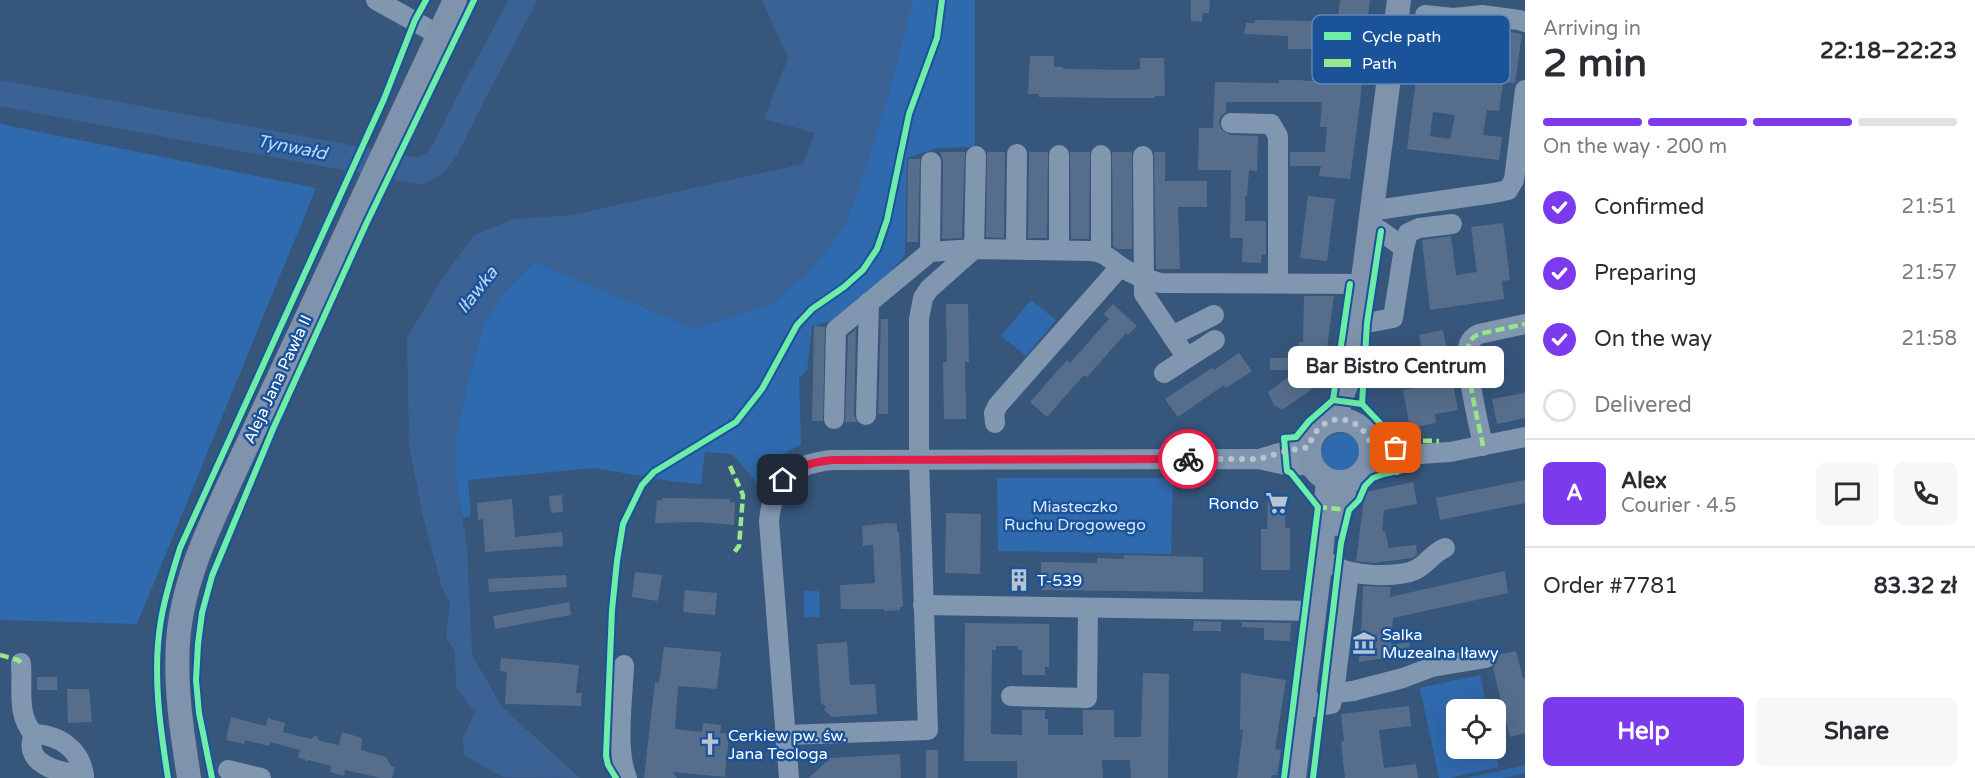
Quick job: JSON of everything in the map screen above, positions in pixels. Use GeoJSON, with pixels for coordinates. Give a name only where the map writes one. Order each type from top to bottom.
{"type":"FeatureCollection","features":[{"type":"Feature","properties":{"kind":"main road","name":"Aleja Jana Pawła II"},"geometry":{"type":"LineString","coordinates":[[189,778],[177,693],[178,639],[186,596],[206,534],[455,0]]}},
{"type":"Feature","properties":{"kind":"main road"},"geometry":{"type":"LineString","coordinates":[[1397,15],[1399,0]]}},
{"type":"Feature","properties":{"kind":"main road"},"geometry":{"type":"LineString","coordinates":[[1345,421],[1354,403],[1351,372],[1388,84]]}},
{"type":"Feature","properties":{"kind":"main road"},"geometry":{"type":"LineString","coordinates":[[1293,778],[1309,698],[1341,569],[1340,509],[1323,469],[1311,439],[1321,426],[1345,421],[1361,428],[1368,435],[1370,454],[1364,472],[1356,479],[1323,469]]}},
{"type":"Feature","properties":{"kind":"main road"},"geometry":{"type":"LineString","coordinates":[[1306,778],[1323,469]]}},
{"type":"Feature","properties":{"kind":"street"},"geometry":{"type":"LineString","coordinates":[[376,0],[439,35]]}},
{"type":"Feature","properties":{"kind":"street"},"geometry":{"type":"LineString","coordinates":[[1510,19],[1525,22]]}},
{"type":"Feature","properties":{"kind":"street"},"geometry":{"type":"LineString","coordinates":[[1404,248],[1381,231],[1371,218],[1383,208],[1508,190],[1514,180],[1525,90]]}},
{"type":"Feature","properties":{"kind":"street"},"geometry":{"type":"LineString","coordinates":[[1231,123],[1271,124],[1278,136],[1278,283]]}},
{"type":"Feature","properties":{"kind":"street"},"geometry":{"type":"LineString","coordinates":[[1016,249],[1017,154]]}},
{"type":"Feature","properties":{"kind":"street"},"geometry":{"type":"LineString","coordinates":[[1059,155],[1059,249]]}},
{"type":"Feature","properties":{"kind":"street"},"geometry":{"type":"LineString","coordinates":[[1101,155],[1101,252]]}},
{"type":"Feature","properties":{"kind":"street"},"geometry":{"type":"LineString","coordinates":[[786,735],[928,730],[919,460],[918,319],[923,298],[929,289],[974,249],[976,156]]}},
{"type":"Feature","properties":{"kind":"street"},"geometry":{"type":"LineString","coordinates":[[1143,156],[1144,294],[1187,358]]}},
{"type":"Feature","properties":{"kind":"street"},"geometry":{"type":"LineString","coordinates":[[930,252],[931,162]]}},
{"type":"Feature","properties":{"kind":"street"},"geometry":{"type":"LineString","coordinates":[[1358,321],[1367,323],[1393,318],[1408,233],[1419,228],[1452,224]]}},
{"type":"Feature","properties":{"kind":"street"},"geometry":{"type":"LineString","coordinates":[[834,418],[836,330],[930,252],[974,249],[1059,249],[1101,252],[1120,267],[1143,278],[1166,283],[1362,284]]}},
{"type":"Feature","properties":{"kind":"street"},"geometry":{"type":"LineString","coordinates":[[995,423],[994,413],[998,405],[1120,267]]}},
{"type":"Feature","properties":{"kind":"street"},"geometry":{"type":"LineString","coordinates":[[866,415],[869,302]]}},
{"type":"Feature","properties":{"kind":"street"},"geometry":{"type":"LineString","coordinates":[[1172,336],[1214,315]]}},
{"type":"Feature","properties":{"kind":"street"},"geometry":{"type":"LineString","coordinates":[[1483,446],[1469,368],[1469,344],[1473,337],[1479,334],[1525,324]]}},
{"type":"Feature","properties":{"kind":"street"},"geometry":{"type":"LineString","coordinates":[[1164,373],[1215,340]]}},
{"type":"Feature","properties":{"kind":"street"},"geometry":{"type":"LineString","coordinates":[[1370,454],[1396,462],[1419,454],[1450,452],[1525,437]]}},
{"type":"Feature","properties":{"kind":"street"},"geometry":{"type":"LineString","coordinates":[[789,778],[769,521],[776,491],[792,471],[817,461],[1259,459],[1286,451],[1323,469]]}},
{"type":"Feature","properties":{"kind":"street"},"geometry":{"type":"LineString","coordinates":[[1309,698],[1331,704],[1334,693],[1341,569],[1406,574],[1418,569],[1436,551],[1445,548]]}},
{"type":"Feature","properties":{"kind":"street"},"geometry":{"type":"LineString","coordinates":[[923,605],[1314,611]]}},
{"type":"Feature","properties":{"kind":"street"},"geometry":{"type":"LineString","coordinates":[[1011,696],[1087,698],[1088,608]]}},
{"type":"Feature","properties":{"kind":"street"},"geometry":{"type":"LineString","coordinates":[[1334,693],[1353,691],[1403,678],[1432,667],[1486,658]]}},
{"type":"Feature","properties":{"kind":"street"},"geometry":{"type":"LineString","coordinates":[[21,663],[24,720],[34,734],[31,748],[34,756],[42,764],[56,771],[84,776],[80,760],[72,748],[61,740],[34,734]]}},
{"type":"Feature","properties":{"kind":"street"},"geometry":{"type":"LineString","coordinates":[[624,665],[621,746],[623,768],[627,778]]}},
{"type":"Feature","properties":{"kind":"street"},"geometry":{"type":"LineString","coordinates":[[228,770],[261,778]]}},
{"type":"Feature","properties":{"kind":"green space"},"geometry":{"type":"Polygon","coordinates":[[[912,0],[975,0],[975,147],[937,148],[907,158],[905,255],[887,276],[836,320],[812,326],[807,370],[799,378],[801,444],[780,456],[758,484],[732,454],[705,452],[701,484],[594,468],[468,480],[471,516],[463,518],[457,485],[457,430],[484,324],[504,292],[535,262],[694,328],[772,304],[912,0]]]}},
{"type":"Feature","properties":{"kind":"green space"},"geometry":{"type":"Polygon","coordinates":[[[0,124],[316,188],[137,624],[0,620],[0,124]]]}},
{"type":"Feature","properties":{"kind":"green space"},"geometry":{"type":"Polygon","coordinates":[[[1031,300],[1056,320],[1026,356],[1001,336],[1031,300]]]}},
{"type":"Feature","properties":{"kind":"green space"},"geometry":{"type":"Polygon","coordinates":[[[1341,433],[1355,439],[1361,453],[1355,467],[1341,473],[1327,467],[1321,453],[1327,439],[1341,433]]]}},
{"type":"Feature","properties":{"kind":"green space","name":"Miasteczko Ruchu Drogowego"},"geometry":{"type":"Polygon","coordinates":[[[997,478],[1173,478],[1171,554],[998,551],[997,478]]]}},
{"type":"Feature","properties":{"kind":"green space"},"geometry":{"type":"Polygon","coordinates":[[[804,591],[819,591],[820,617],[804,617],[804,591]]]}},
{"type":"Feature","properties":{"kind":"green space"},"geometry":{"type":"Polygon","coordinates":[[[1480,675],[1485,699],[1446,699],[1446,759],[1497,759],[1499,767],[1449,778],[1439,778],[1420,688],[1480,675]]]}},
{"type":"Feature","properties":{"kind":"green space"},"geometry":{"type":"Polygon","coordinates":[[[1525,765],[1525,773],[1502,778],[1467,778],[1525,765]]]}},
{"type":"Feature","properties":{"kind":"water","name":"Iławka"},"geometry":{"type":"Polygon","coordinates":[[[762,0],[913,0],[891,86],[862,181],[845,226],[812,269],[772,304],[694,328],[535,262],[504,292],[484,325],[469,376],[457,430],[457,485],[467,546],[472,655],[502,707],[580,778],[502,777],[464,755],[463,738],[475,712],[456,687],[455,651],[446,638],[450,602],[442,588],[422,512],[409,445],[407,338],[440,282],[473,236],[513,219],[572,215],[803,164],[815,133],[764,119],[788,58],[762,0]]]}},
{"type":"Feature","properties":{"kind":"building"},"geometry":{"type":"Polygon","coordinates":[[[1191,0],[1210,0],[1209,13],[1203,13],[1202,22],[1191,21],[1191,0]]]}},
{"type":"Feature","properties":{"kind":"building"},"geometry":{"type":"Polygon","coordinates":[[[1340,0],[1370,0],[1368,15],[1338,15],[1340,0]]]}},
{"type":"Feature","properties":{"kind":"building"},"geometry":{"type":"Polygon","coordinates":[[[1255,20],[1312,21],[1312,49],[1288,49],[1288,36],[1244,34],[1246,23],[1255,23],[1255,20]]]}},
{"type":"Feature","properties":{"kind":"building"},"geometry":{"type":"Polygon","coordinates":[[[1510,32],[1522,34],[1515,83],[1510,83],[1510,32]]]}},
{"type":"Feature","properties":{"kind":"building"},"geometry":{"type":"Polygon","coordinates":[[[1030,56],[1054,56],[1054,67],[1063,67],[1063,69],[1131,70],[1140,69],[1140,58],[1164,58],[1165,96],[1105,98],[1039,97],[1039,94],[1028,94],[1030,56]]]}},
{"type":"Feature","properties":{"kind":"building"},"geometry":{"type":"Polygon","coordinates":[[[1279,80],[1312,81],[1312,84],[1362,84],[1350,179],[1319,176],[1321,166],[1290,166],[1290,152],[1325,152],[1327,127],[1320,127],[1322,102],[1226,102],[1226,112],[1221,116],[1219,122],[1221,129],[1230,135],[1258,136],[1257,171],[1249,170],[1247,196],[1245,196],[1245,221],[1266,221],[1266,255],[1262,255],[1261,263],[1242,262],[1243,238],[1230,238],[1231,170],[1198,170],[1199,128],[1213,128],[1215,82],[1279,83],[1279,80]]]}},
{"type":"Feature","properties":{"kind":"building"},"geometry":{"type":"Polygon","coordinates":[[[1416,84],[1503,84],[1499,111],[1487,110],[1483,135],[1502,137],[1499,160],[1407,149],[1416,84]],[[1433,112],[1430,136],[1450,139],[1455,115],[1433,112]]]}},
{"type":"Feature","properties":{"kind":"building"},"geometry":{"type":"Polygon","coordinates":[[[940,152],[965,152],[962,238],[942,239],[943,162],[940,152]]]}},
{"type":"Feature","properties":{"kind":"building"},"geometry":{"type":"Polygon","coordinates":[[[987,152],[1005,152],[1004,238],[986,237],[987,152]]]}},
{"type":"Feature","properties":{"kind":"building"},"geometry":{"type":"Polygon","coordinates":[[[1029,152],[1048,152],[1047,238],[1028,238],[1029,152]]]}},
{"type":"Feature","properties":{"kind":"building"},"geometry":{"type":"Polygon","coordinates":[[[1070,152],[1090,152],[1089,239],[1071,239],[1070,152]]]}},
{"type":"Feature","properties":{"kind":"building"},"geometry":{"type":"Polygon","coordinates":[[[1112,152],[1132,152],[1132,249],[1117,249],[1113,246],[1112,152]]]}},
{"type":"Feature","properties":{"kind":"building"},"geometry":{"type":"Polygon","coordinates":[[[1154,152],[1165,152],[1165,181],[1207,181],[1207,207],[1178,207],[1180,269],[1156,269],[1154,152]]]}},
{"type":"Feature","properties":{"kind":"building"},"geometry":{"type":"Polygon","coordinates":[[[908,159],[920,159],[918,242],[907,242],[908,159]]]}},
{"type":"Feature","properties":{"kind":"building"},"geometry":{"type":"Polygon","coordinates":[[[1308,196],[1335,199],[1327,261],[1300,258],[1308,196]]]}},
{"type":"Feature","properties":{"kind":"building"},"geometry":{"type":"Polygon","coordinates":[[[1503,223],[1510,280],[1502,281],[1504,299],[1430,310],[1422,240],[1451,236],[1456,275],[1477,272],[1471,227],[1503,223]]]}},
{"type":"Feature","properties":{"kind":"building"},"geometry":{"type":"Polygon","coordinates":[[[1304,296],[1334,296],[1324,370],[1321,370],[1321,383],[1282,410],[1274,405],[1268,392],[1298,370],[1270,370],[1270,358],[1293,358],[1296,361],[1296,347],[1299,347],[1299,342],[1303,342],[1304,296]]]}},
{"type":"Feature","properties":{"kind":"building"},"geometry":{"type":"Polygon","coordinates":[[[946,304],[968,304],[969,362],[965,362],[966,419],[944,419],[943,362],[947,362],[946,304]]]}},
{"type":"Feature","properties":{"kind":"building"},"geometry":{"type":"Polygon","coordinates":[[[1113,304],[1137,326],[1128,335],[1126,333],[1087,377],[1084,375],[1047,417],[1030,402],[1067,360],[1070,363],[1109,319],[1104,314],[1113,304]]]}},
{"type":"Feature","properties":{"kind":"building"},"geometry":{"type":"Polygon","coordinates":[[[881,319],[888,319],[888,414],[878,414],[881,319]]]}},
{"type":"Feature","properties":{"kind":"building"},"geometry":{"type":"Polygon","coordinates":[[[814,326],[825,327],[823,421],[812,421],[814,326]]]}},
{"type":"Feature","properties":{"kind":"building"},"geometry":{"type":"Polygon","coordinates":[[[856,329],[854,415],[857,422],[845,422],[848,336],[856,329]]]}},
{"type":"Feature","properties":{"kind":"building"},"geometry":{"type":"Polygon","coordinates":[[[1443,330],[1458,410],[1435,414],[1436,423],[1410,428],[1403,390],[1428,386],[1419,335],[1443,330]]]}},
{"type":"Feature","properties":{"kind":"building"},"geometry":{"type":"Polygon","coordinates":[[[1239,353],[1252,371],[1226,388],[1224,385],[1178,417],[1165,399],[1239,353]]]}},
{"type":"Feature","properties":{"kind":"building"},"geometry":{"type":"Polygon","coordinates":[[[1525,393],[1525,418],[1497,424],[1492,399],[1525,393]]]}},
{"type":"Feature","properties":{"kind":"building"},"geometry":{"type":"Polygon","coordinates":[[[1525,480],[1525,503],[1440,520],[1436,498],[1525,480]]]}},
{"type":"Feature","properties":{"kind":"building"},"geometry":{"type":"Polygon","coordinates":[[[1413,482],[1417,504],[1384,510],[1382,531],[1385,531],[1389,548],[1416,545],[1417,555],[1411,558],[1374,563],[1356,561],[1365,492],[1413,482]]]}},
{"type":"Feature","properties":{"kind":"building"},"geometry":{"type":"Polygon","coordinates":[[[562,495],[563,512],[551,513],[549,496],[562,495]]]}},
{"type":"Feature","properties":{"kind":"building"},"geometry":{"type":"Polygon","coordinates":[[[1268,495],[1286,495],[1285,528],[1290,528],[1290,570],[1261,570],[1261,529],[1267,529],[1268,495]]]}},
{"type":"Feature","properties":{"kind":"building"},"geometry":{"type":"Polygon","coordinates":[[[662,498],[730,499],[730,502],[735,502],[734,525],[699,522],[655,523],[657,500],[662,501],[662,498]]]}},
{"type":"Feature","properties":{"kind":"building"},"geometry":{"type":"Polygon","coordinates":[[[512,499],[515,537],[562,532],[563,546],[485,552],[483,519],[478,520],[477,503],[512,499]]]}},
{"type":"Feature","properties":{"kind":"building"},"geometry":{"type":"Polygon","coordinates":[[[946,513],[981,514],[980,574],[945,573],[946,513]]]}},
{"type":"Feature","properties":{"kind":"building"},"geometry":{"type":"Polygon","coordinates":[[[897,524],[897,532],[899,532],[903,607],[900,607],[900,610],[884,611],[884,609],[841,609],[840,585],[875,583],[873,545],[863,546],[862,526],[897,524]]]}},
{"type":"Feature","properties":{"kind":"building"},"geometry":{"type":"Polygon","coordinates":[[[1124,555],[1203,557],[1203,592],[1041,590],[1041,562],[1097,563],[1097,558],[1124,559],[1124,555]]]}},
{"type":"Feature","properties":{"kind":"building"},"geometry":{"type":"Polygon","coordinates":[[[1505,571],[1508,593],[1393,618],[1391,645],[1409,642],[1411,654],[1359,662],[1363,586],[1391,587],[1390,597],[1505,571]]]}},
{"type":"Feature","properties":{"kind":"building"},"geometry":{"type":"Polygon","coordinates":[[[635,572],[662,575],[658,601],[632,597],[635,572]]]}},
{"type":"Feature","properties":{"kind":"building"},"geometry":{"type":"Polygon","coordinates":[[[566,575],[567,587],[489,592],[488,579],[566,575]]]}},
{"type":"Feature","properties":{"kind":"building"},"geometry":{"type":"Polygon","coordinates":[[[685,590],[717,593],[715,615],[683,612],[685,590]]]}},
{"type":"Feature","properties":{"kind":"building"},"geometry":{"type":"Polygon","coordinates":[[[569,602],[571,615],[495,629],[493,616],[569,602]]]}},
{"type":"Feature","properties":{"kind":"building"},"geometry":{"type":"Polygon","coordinates":[[[1194,621],[1221,622],[1221,631],[1193,631],[1194,621]]]}},
{"type":"Feature","properties":{"kind":"building"},"geometry":{"type":"Polygon","coordinates":[[[1242,622],[1291,623],[1290,641],[1264,640],[1264,628],[1242,627],[1242,622]]]}},
{"type":"Feature","properties":{"kind":"building"},"geometry":{"type":"Polygon","coordinates":[[[965,623],[1049,624],[1049,667],[1045,667],[1045,675],[1022,675],[1022,650],[1018,650],[1018,646],[996,646],[996,650],[992,650],[991,734],[1022,735],[1022,710],[1045,710],[1045,719],[1048,719],[1048,735],[1083,735],[1083,710],[1114,710],[1114,737],[1141,737],[1143,673],[1169,674],[1168,778],[1131,778],[1130,760],[1102,760],[1103,778],[1017,778],[1017,761],[964,761],[965,623]]]}},
{"type":"Feature","properties":{"kind":"building"},"geometry":{"type":"Polygon","coordinates":[[[847,642],[850,685],[875,684],[877,714],[832,717],[824,710],[826,707],[821,703],[817,644],[847,642]]]}},
{"type":"Feature","properties":{"kind":"building"},"geometry":{"type":"Polygon","coordinates":[[[664,647],[721,652],[717,689],[678,686],[675,729],[702,732],[703,723],[721,725],[720,733],[729,734],[725,777],[673,772],[677,778],[644,778],[655,682],[659,683],[664,647]]]}},
{"type":"Feature","properties":{"kind":"building"},"geometry":{"type":"Polygon","coordinates":[[[1516,651],[1523,679],[1525,678],[1525,733],[1510,737],[1506,721],[1506,699],[1501,699],[1493,668],[1497,662],[1497,655],[1516,651]]]}},
{"type":"Feature","properties":{"kind":"building"},"geometry":{"type":"Polygon","coordinates":[[[501,658],[579,665],[576,693],[582,693],[581,706],[505,704],[507,672],[500,671],[501,658]]]}},
{"type":"Feature","properties":{"kind":"building"},"geometry":{"type":"Polygon","coordinates":[[[1241,673],[1286,680],[1275,749],[1281,750],[1277,775],[1272,775],[1271,778],[1237,778],[1243,730],[1240,730],[1241,673]]]}},
{"type":"Feature","properties":{"kind":"building"},"geometry":{"type":"Polygon","coordinates":[[[37,677],[57,677],[57,690],[37,690],[37,677]]]}},
{"type":"Feature","properties":{"kind":"building"},"geometry":{"type":"Polygon","coordinates":[[[67,689],[89,689],[92,722],[68,723],[67,689]]]}},
{"type":"Feature","properties":{"kind":"building"},"geometry":{"type":"Polygon","coordinates":[[[1409,706],[1411,726],[1379,730],[1384,768],[1416,764],[1418,778],[1345,778],[1341,714],[1409,706]]]}},
{"type":"Feature","properties":{"kind":"building"},"geometry":{"type":"Polygon","coordinates":[[[231,717],[266,726],[268,718],[285,723],[283,732],[311,739],[316,735],[320,741],[339,745],[342,732],[362,738],[361,750],[386,757],[391,766],[395,767],[392,778],[381,778],[345,770],[344,776],[330,772],[331,766],[309,760],[306,762],[305,759],[298,758],[300,750],[270,742],[269,746],[245,740],[244,744],[226,740],[231,717]]]}},
{"type":"Feature","properties":{"kind":"building"},"geometry":{"type":"Polygon","coordinates":[[[926,750],[938,750],[938,778],[926,778],[926,750]]]}},
{"type":"Feature","properties":{"kind":"building"},"geometry":{"type":"Polygon","coordinates":[[[900,754],[901,778],[809,778],[830,758],[900,754]]]}},
{"type":"Feature","properties":{"kind":"waterway","name":"Tynwałd"},"geometry":{"type":"LineString","coordinates":[[0,93],[419,171],[435,163],[445,150],[523,0]]}},
{"type":"Feature","properties":{"kind":"marked path"},"geometry":{"type":"LineString","coordinates":[[1483,446],[1468,365],[1469,344],[1479,334],[1525,324]]}},
{"type":"Feature","properties":{"kind":"marked path"},"geometry":{"type":"LineString","coordinates":[[1396,440],[1439,441]]}},
{"type":"Feature","properties":{"kind":"marked path"},"geometry":{"type":"LineString","coordinates":[[730,466],[743,495],[739,546],[732,555]]}},
{"type":"Feature","properties":{"kind":"marked path"},"geometry":{"type":"LineString","coordinates":[[1318,507],[1349,510]]}},
{"type":"Feature","properties":{"kind":"marked path"},"geometry":{"type":"LineString","coordinates":[[0,655],[21,663]]}},
{"type":"Feature","properties":{"kind":"cycle path"},"geometry":{"type":"LineString","coordinates":[[168,778],[160,719],[157,659],[163,611],[180,548],[384,99],[415,20],[426,0]]}},
{"type":"Feature","properties":{"kind":"cycle path"},"geometry":{"type":"LineString","coordinates":[[212,778],[199,713],[196,680],[202,613],[212,576],[273,429],[367,222],[474,0]]}},
{"type":"Feature","properties":{"kind":"cycle path"},"geometry":{"type":"LineString","coordinates":[[616,778],[608,765],[606,756],[612,610],[623,524],[642,485],[654,472],[736,422],[762,389],[797,325],[812,309],[844,287],[863,270],[877,249],[887,220],[909,114],[937,38],[942,0]]}},
{"type":"Feature","properties":{"kind":"cycle path"},"geometry":{"type":"LineString","coordinates":[[1362,404],[1367,323],[1381,231]]}},
{"type":"Feature","properties":{"kind":"cycle path"},"geometry":{"type":"LineString","coordinates":[[1284,778],[1318,507],[1287,471],[1284,438],[1296,437],[1309,421],[1333,400],[1350,284]]}},
{"type":"Feature","properties":{"kind":"cycle path"},"geometry":{"type":"LineString","coordinates":[[1333,400],[1362,404],[1396,440],[1397,472]]}},
{"type":"Feature","properties":{"kind":"cycle path"},"geometry":{"type":"LineString","coordinates":[[1313,778],[1341,543],[1349,510],[1359,500],[1365,486],[1373,478],[1407,469],[1411,458]]}},
{"type":"Feature","properties":{"kind":"way so far"},"geometry":{"type":"LineString","coordinates":[[1188,459],[1259,459],[1309,447],[1315,432],[1321,426],[1337,420],[1353,422],[1368,435],[1371,445],[1396,448]]}},
{"type":"Feature","properties":{"kind":"place","name":"Bar Bistro Centrum"},"geometry":{"type":"Point","coordinates":[1396,448]}},
{"type":"Feature","properties":{"kind":"place","name":"Rondo"},"geometry":{"type":"Point","coordinates":[1277,503]}},
{"type":"Feature","properties":{"kind":"place","name":"T-539"},"geometry":{"type":"Point","coordinates":[1019,580]}},
{"type":"Feature","properties":{"kind":"place","name":"Salka Muzealna Iławy"},"geometry":{"type":"Point","coordinates":[1364,643]}},
{"type":"Feature","properties":{"kind":"place","name":"Cerkiew pw. św. Jana Teologa"},"geometry":{"type":"Point","coordinates":[710,744]}},
{"type":"Feature","properties":{"kind":"route"},"geometry":{"type":"LineString","coordinates":[[783,480],[792,471],[805,464],[832,460],[1188,459]]}}]}
